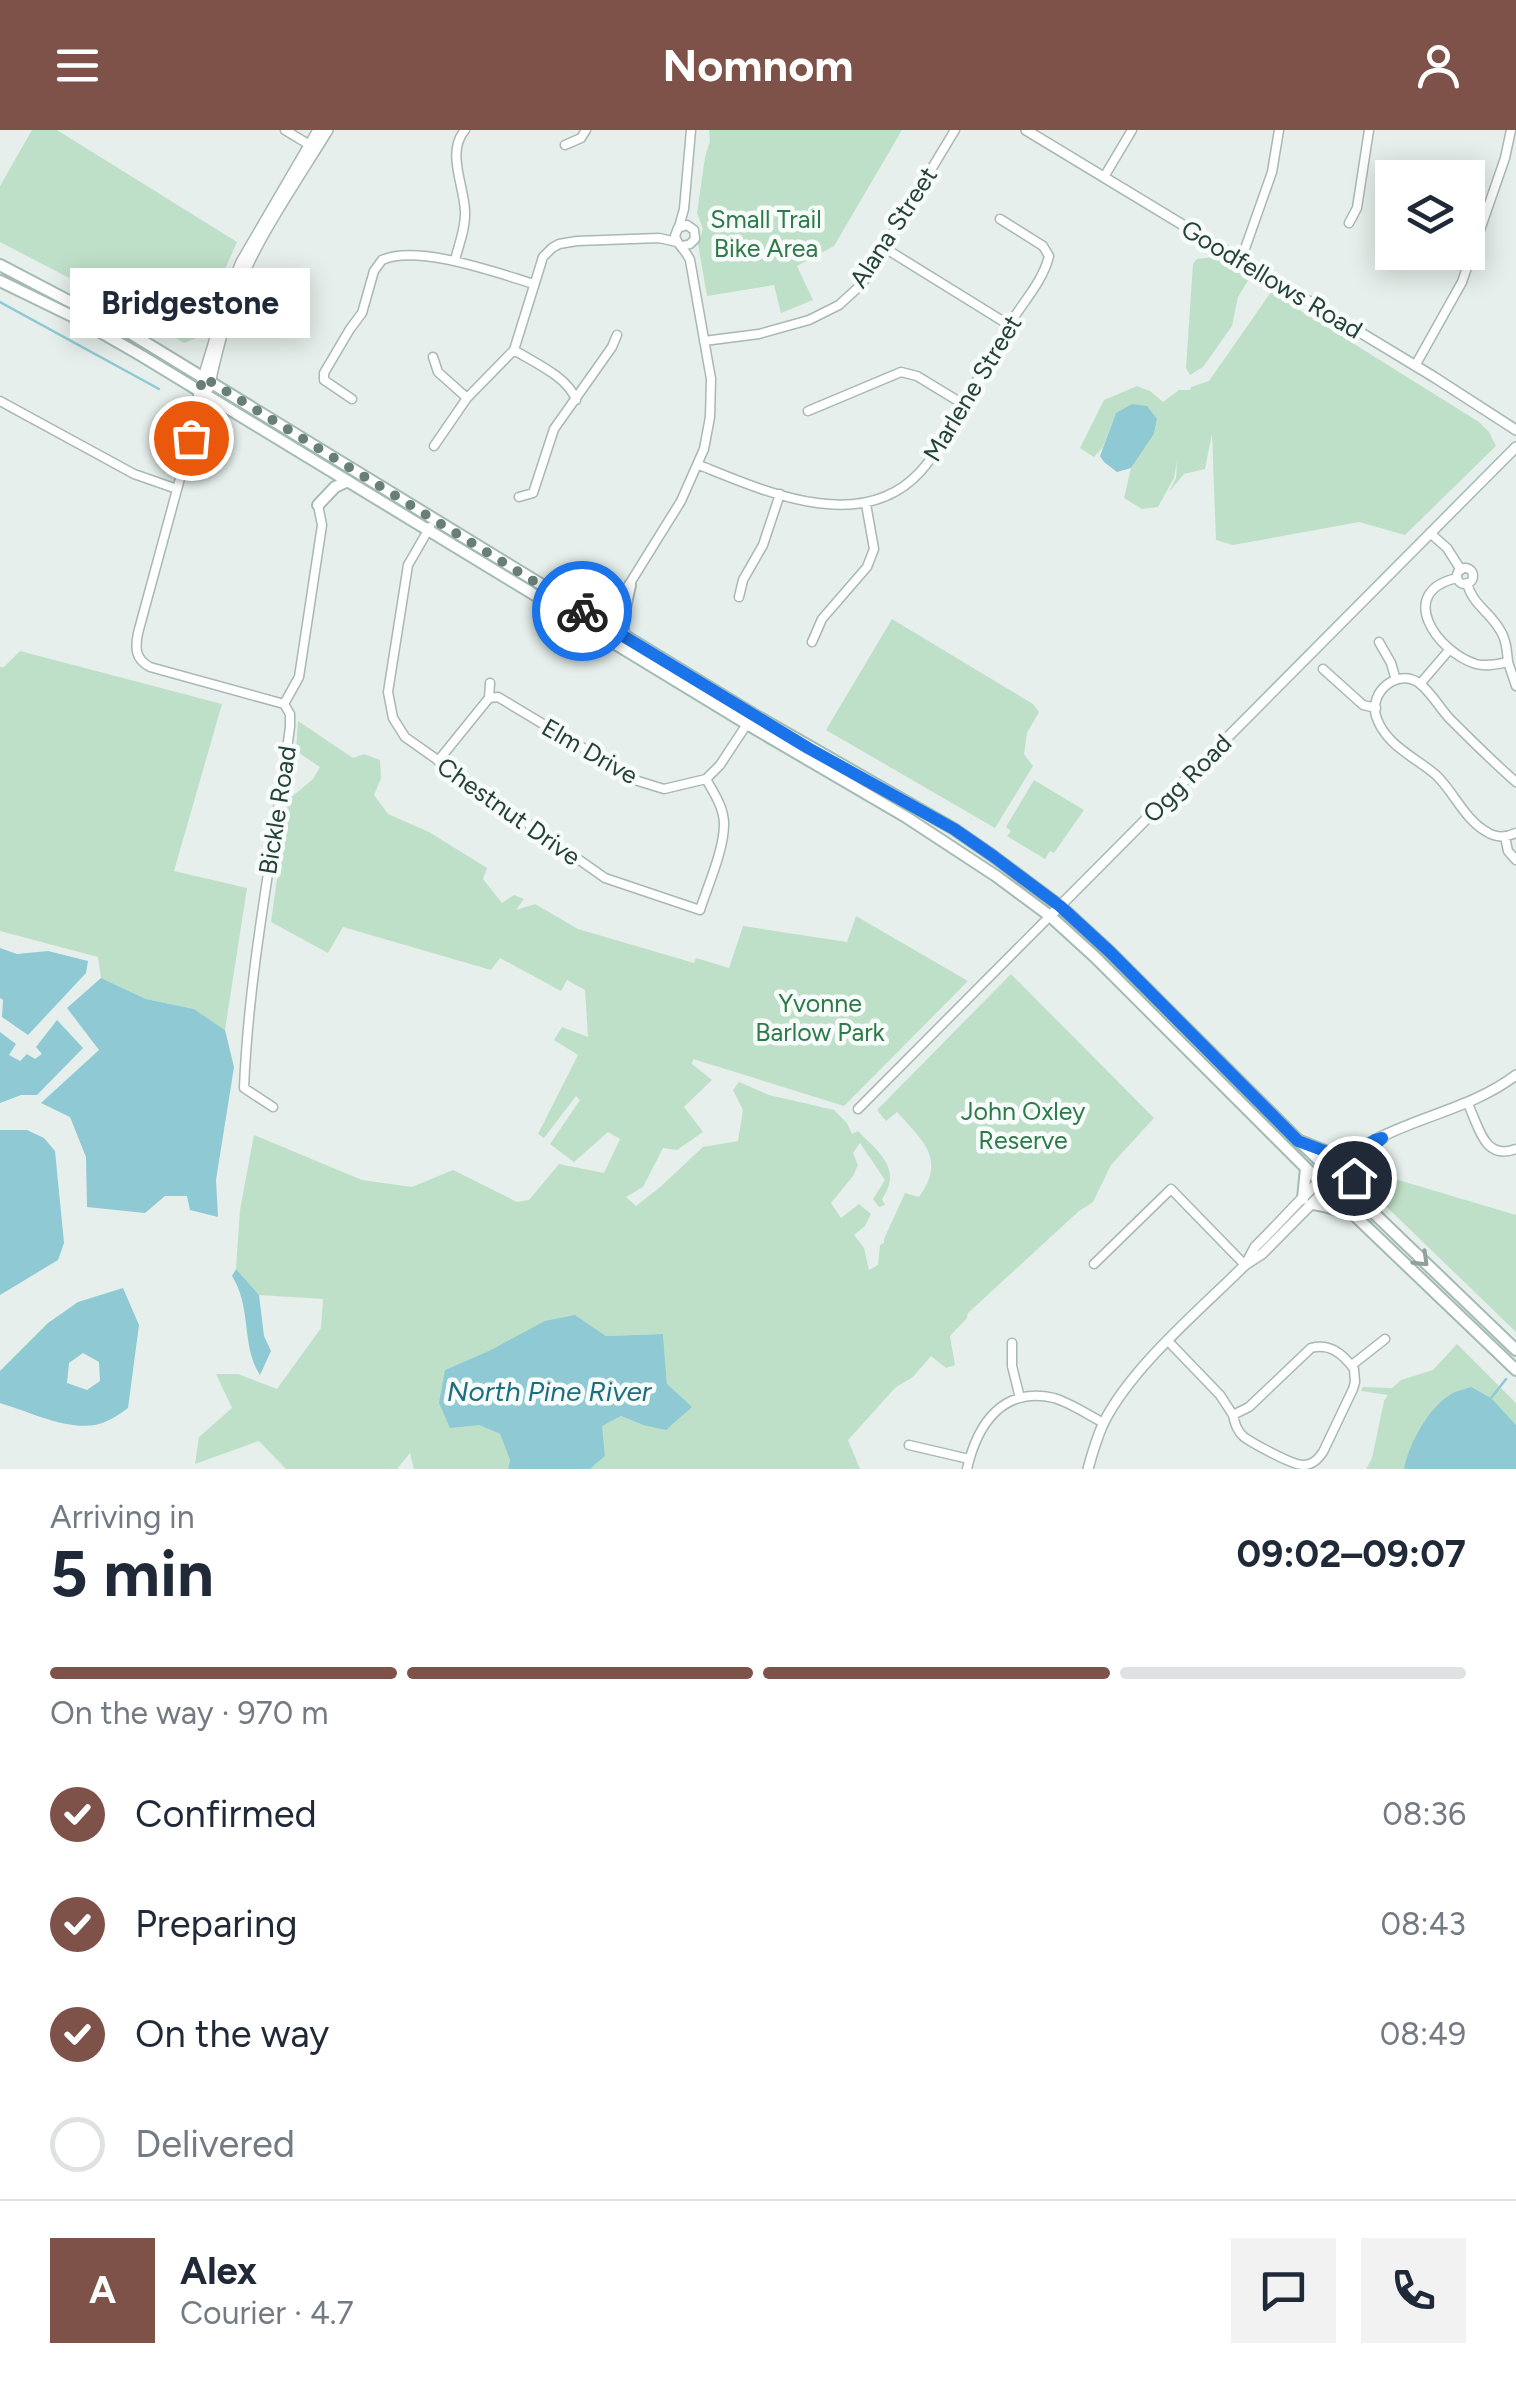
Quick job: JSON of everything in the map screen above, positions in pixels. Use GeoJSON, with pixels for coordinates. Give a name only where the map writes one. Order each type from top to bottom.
{"type":"FeatureCollection","features":[{"type":"Feature","properties":{"kind":"main road"},"geometry":{"type":"LineString","coordinates":[[0,265],[117,326],[207,380],[747,724],[954,847],[1050,916],[1516,1370]]}},
{"type":"Feature","properties":{"kind":"main road"},"geometry":{"type":"LineString","coordinates":[[0,280],[99,331],[348,481],[558,596],[602,629],[624,636],[808,748],[954,829],[1060,906],[1110,952],[1298,1141],[1516,1350]]}},
{"type":"Feature","properties":{"kind":"main road"},"geometry":{"type":"LineString","coordinates":[[318,505],[335,487],[348,481]]}},
{"type":"Feature","properties":{"kind":"main road"},"geometry":{"type":"LineString","coordinates":[[624,636],[622,622],[630,585]]}},
{"type":"Feature","properties":{"kind":"main road"},"geometry":{"type":"LineString","coordinates":[[558,596],[600,606],[617,605]]}},
{"type":"Feature","properties":{"kind":"main road"},"geometry":{"type":"LineString","coordinates":[[1298,1141],[1352,1159],[1352,1192]]}},
{"type":"Feature","properties":{"kind":"main road"},"geometry":{"type":"LineString","coordinates":[[1306,1168],[1308,1201],[1352,1212]]}},
{"type":"Feature","properties":{"kind":"street"},"geometry":{"type":"LineString","coordinates":[[285,130],[313,146]]}},
{"type":"Feature","properties":{"kind":"street"},"geometry":{"type":"LineString","coordinates":[[284,704],[150,667],[138,656],[136,647],[192,422],[230,309],[318,130]]}},
{"type":"Feature","properties":{"kind":"street"},"geometry":{"type":"LineString","coordinates":[[313,146],[328,130]]}},
{"type":"Feature","properties":{"kind":"street"},"geometry":{"type":"LineString","coordinates":[[455,260],[466,210],[457,166],[459,137],[465,130]]}},
{"type":"Feature","properties":{"kind":"street"},"geometry":{"type":"LineString","coordinates":[[564,145],[581,138],[586,130]]}},
{"type":"Feature","properties":{"kind":"street"},"geometry":{"type":"LineString","coordinates":[[602,629],[681,501],[698,465],[708,429],[710,366],[681,228],[692,130]]}},
{"type":"Feature","properties":{"kind":"street","name":"Alana Street"},"geometry":{"type":"LineString","coordinates":[[704,341],[759,334],[809,320],[839,305],[862,284],[955,130]]}},
{"type":"Feature","properties":{"kind":"street","name":"Goodfellows Road"},"geometry":{"type":"LineString","coordinates":[[1026,130],[1516,430]]}},
{"type":"Feature","properties":{"kind":"street"},"geometry":{"type":"LineString","coordinates":[[1104,177],[1132,130]]}},
{"type":"Feature","properties":{"kind":"street"},"geometry":{"type":"LineString","coordinates":[[1241,260],[1272,172],[1279,130]]}},
{"type":"Feature","properties":{"kind":"street"},"geometry":{"type":"LineString","coordinates":[[1349,223],[1357,208],[1369,130]]}},
{"type":"Feature","properties":{"kind":"street"},"geometry":{"type":"LineString","coordinates":[[1415,366],[1462,282],[1511,130]]}},
{"type":"Feature","properties":{"kind":"street","name":"Marlene Street"},"geometry":{"type":"LineString","coordinates":[[698,465],[780,494],[836,506],[866,504],[907,484],[928,462],[1046,270],[1049,256],[1043,246],[1000,220]]}},
{"type":"Feature","properties":{"kind":"street"},"geometry":{"type":"LineString","coordinates":[[434,446],[467,398],[514,350],[543,257],[552,248],[578,241],[659,238],[684,243],[696,234],[681,228],[659,238]]}},
{"type":"Feature","properties":{"kind":"street"},"geometry":{"type":"LineString","coordinates":[[884,247],[1009,325]]}},
{"type":"Feature","properties":{"kind":"street"},"geometry":{"type":"LineString","coordinates":[[352,399],[324,380],[324,373],[362,314],[374,271],[382,260],[396,255],[455,260],[534,284]]}},
{"type":"Feature","properties":{"kind":"street"},"geometry":{"type":"LineString","coordinates":[[520,497],[533,493],[554,430],[616,336]]}},
{"type":"Feature","properties":{"kind":"street"},"geometry":{"type":"LineString","coordinates":[[514,350],[566,383],[576,400]]}},
{"type":"Feature","properties":{"kind":"street"},"geometry":{"type":"LineString","coordinates":[[433,357],[438,372],[467,398]]}},
{"type":"Feature","properties":{"kind":"street"},"geometry":{"type":"LineString","coordinates":[[808,410],[901,372],[916,376],[963,404]]}},
{"type":"Feature","properties":{"kind":"street"},"geometry":{"type":"LineString","coordinates":[[0,401],[134,474],[177,489]]}},
{"type":"Feature","properties":{"kind":"street","name":"Ogg Road"},"geometry":{"type":"LineString","coordinates":[[858,1109],[1516,447]]}},
{"type":"Feature","properties":{"kind":"street"},"geometry":{"type":"LineString","coordinates":[[740,598],[744,580],[764,545],[780,494]]}},
{"type":"Feature","properties":{"kind":"street"},"geometry":{"type":"LineString","coordinates":[[812,642],[822,620],[868,567],[874,549],[866,504]]}},
{"type":"Feature","properties":{"kind":"street","name":"Bickle Road"},"geometry":{"type":"LineString","coordinates":[[273,1106],[244,1088],[245,1052],[290,727],[290,714],[284,704],[300,674],[322,524],[318,505]]}},
{"type":"Feature","properties":{"kind":"street","name":"Chestnut Drive"},"geometry":{"type":"LineString","coordinates":[[431,525],[408,565],[388,692],[393,718],[406,737],[605,878],[700,910],[724,821],[718,798],[706,780]]}},
{"type":"Feature","properties":{"kind":"street"},"geometry":{"type":"LineString","coordinates":[[1430,533],[1446,548],[1459,574]]}},
{"type":"Feature","properties":{"kind":"street"},"geometry":{"type":"LineString","coordinates":[[1508,662],[1487,666],[1474,663],[1450,648],[1429,624],[1424,604],[1430,591],[1467,569],[1472,574],[1467,583],[1474,601],[1501,630],[1516,686]]}},
{"type":"Feature","properties":{"kind":"street"},"geometry":{"type":"LineString","coordinates":[[1379,642],[1396,680]]}},
{"type":"Feature","properties":{"kind":"street"},"geometry":{"type":"LineString","coordinates":[[1420,684],[1450,648]]}},
{"type":"Feature","properties":{"kind":"street"},"geometry":{"type":"LineString","coordinates":[[1322,669],[1362,704],[1376,708]]}},
{"type":"Feature","properties":{"kind":"street"},"geometry":{"type":"LineString","coordinates":[[1516,782],[1420,684],[1396,680],[1381,690],[1376,715],[1400,749],[1438,777],[1472,821],[1489,834],[1516,833]]}},
{"type":"Feature","properties":{"kind":"street"},"geometry":{"type":"LineString","coordinates":[[438,761],[489,698],[490,683]]}},
{"type":"Feature","properties":{"kind":"street","name":"Elm Drive"},"geometry":{"type":"LineString","coordinates":[[489,698],[498,697],[638,781],[664,790],[706,780]]}},
{"type":"Feature","properties":{"kind":"street"},"geometry":{"type":"LineString","coordinates":[[706,780],[747,724]]}},
{"type":"Feature","properties":{"kind":"street"},"geometry":{"type":"LineString","coordinates":[[1505,836],[1508,851],[1516,860]]}},
{"type":"Feature","properties":{"kind":"street"},"geometry":{"type":"LineString","coordinates":[[1088,1469],[1104,1423],[1131,1381],[1245,1265],[1262,1254],[1334,1175],[1382,1138],[1468,1104],[1516,1075]]}},
{"type":"Feature","properties":{"kind":"street"},"geometry":{"type":"LineString","coordinates":[[1468,1104],[1493,1150],[1506,1153],[1516,1149]]}},
{"type":"Feature","properties":{"kind":"street"},"geometry":{"type":"LineString","coordinates":[[1094,1264],[1171,1188],[1245,1265]]}},
{"type":"Feature","properties":{"kind":"street"},"geometry":{"type":"LineString","coordinates":[[1352,1365],[1385,1339]]}},
{"type":"Feature","properties":{"kind":"street"},"geometry":{"type":"LineString","coordinates":[[1168,1342],[1220,1395],[1237,1428],[1246,1438],[1305,1465],[1318,1460],[1323,1452],[1353,1389],[1356,1374],[1352,1365],[1332,1348],[1311,1348],[1248,1407],[1232,1416]]}},
{"type":"Feature","properties":{"kind":"street"},"geometry":{"type":"LineString","coordinates":[[1012,1343],[1012,1366],[1020,1398]]}},
{"type":"Feature","properties":{"kind":"street"},"geometry":{"type":"LineString","coordinates":[[966,1469],[981,1426],[992,1414],[1020,1398],[1052,1398],[1104,1423]]}},
{"type":"Feature","properties":{"kind":"street"},"geometry":{"type":"LineString","coordinates":[[909,1445],[969,1459]]}},
{"type":"Feature","properties":{"kind":"green space"},"geometry":{"type":"Polygon","coordinates":[[[32,130],[57,130],[237,242],[218,285],[204,335],[184,343],[131,310],[0,242],[0,186],[32,130]]]}},
{"type":"Feature","properties":{"kind":"green space","name":"Small Trail Bike Area"},"geometry":{"type":"Polygon","coordinates":[[[709,130],[902,130],[834,246],[797,266],[813,300],[781,313],[774,285],[707,296],[698,244],[703,229],[697,213],[709,130]]]}},
{"type":"Feature","properties":{"kind":"green space"},"geometry":{"type":"Polygon","coordinates":[[[1214,257],[1249,279],[1238,297],[1232,326],[1203,367],[1190,375],[1186,368],[1193,264],[1197,259],[1214,257]]]}},
{"type":"Feature","properties":{"kind":"green space"},"geometry":{"type":"Polygon","coordinates":[[[1271,292],[1479,422],[1489,432],[1496,446],[1405,535],[1359,522],[1233,545],[1216,540],[1212,434],[1205,469],[1184,474],[1169,492],[1176,478],[1177,461],[1174,478],[1158,507],[1142,509],[1124,498],[1131,468],[1154,434],[1157,419],[1116,413],[1103,447],[1094,457],[1080,448],[1104,400],[1137,386],[1163,402],[1179,390],[1190,390],[1209,381],[1271,292]]]}},
{"type":"Feature","properties":{"kind":"green space"},"geometry":{"type":"Polygon","coordinates":[[[892,619],[1033,704],[1039,712],[1027,733],[1024,754],[1033,766],[995,828],[826,730],[892,619]]]}},
{"type":"Feature","properties":{"kind":"green space"},"geometry":{"type":"Polygon","coordinates":[[[20,651],[222,704],[174,871],[247,888],[225,1030],[194,1009],[146,999],[101,978],[98,957],[0,931],[0,667],[20,651]]]}},
{"type":"Feature","properties":{"kind":"green space"},"geometry":{"type":"Polygon","coordinates":[[[298,721],[353,758],[364,754],[380,760],[381,778],[374,795],[388,814],[429,832],[487,868],[483,879],[502,903],[514,895],[524,899],[516,910],[535,904],[578,929],[694,963],[696,958],[729,968],[743,926],[847,942],[856,916],[968,981],[844,1106],[693,1059],[692,1064],[712,1080],[684,1107],[703,1132],[677,1150],[663,1148],[643,1187],[626,1197],[636,1206],[703,1147],[738,1141],[743,1110],[733,1090],[739,1082],[769,1095],[834,1110],[852,1134],[858,1131],[880,1154],[890,1178],[882,1199],[885,1205],[879,1207],[873,1199],[885,1180],[860,1143],[853,1153],[858,1165],[853,1176],[831,1203],[841,1218],[859,1204],[871,1214],[854,1235],[864,1248],[869,1270],[878,1265],[880,1245],[905,1193],[919,1197],[931,1172],[931,1161],[923,1142],[897,1112],[886,1121],[877,1110],[1011,974],[1154,1118],[1111,1165],[1093,1202],[968,1313],[950,1336],[955,1365],[946,1368],[931,1356],[913,1377],[896,1387],[848,1440],[860,1469],[590,1469],[605,1456],[601,1426],[621,1416],[643,1425],[667,1384],[663,1334],[606,1336],[575,1315],[445,1370],[479,1425],[500,1434],[510,1460],[508,1469],[414,1469],[410,1453],[397,1469],[286,1469],[259,1441],[195,1464],[199,1437],[232,1408],[216,1374],[238,1374],[277,1389],[321,1328],[323,1299],[259,1295],[236,1269],[240,1210],[254,1135],[362,1180],[412,1187],[453,1170],[517,1202],[529,1200],[559,1164],[604,1173],[620,1139],[608,1132],[574,1162],[550,1144],[580,1100],[576,1096],[544,1138],[538,1134],[578,1055],[554,1040],[562,1027],[588,1037],[585,990],[567,980],[561,991],[500,958],[491,970],[343,927],[328,953],[271,922],[288,800],[313,779],[320,767],[296,751],[298,721]]]}},
{"type":"Feature","properties":{"kind":"green space"},"geometry":{"type":"Polygon","coordinates":[[[1034,780],[1084,810],[1054,853],[1050,851],[1045,859],[1007,836],[1011,831],[1006,827],[1034,780]]]}},
{"type":"Feature","properties":{"kind":"green space"},"geometry":{"type":"Polygon","coordinates":[[[1378,1174],[1516,1215],[1516,1332],[1365,1186],[1378,1174]]]}},
{"type":"Feature","properties":{"kind":"green space"},"geometry":{"type":"Polygon","coordinates":[[[1457,1344],[1516,1403],[1516,1469],[1366,1469],[1388,1395],[1361,1391],[1363,1387],[1392,1388],[1401,1380],[1433,1370],[1457,1344]]]}},
{"type":"Feature","properties":{"kind":"water"},"geometry":{"type":"Polygon","coordinates":[[[1132,404],[1147,406],[1157,419],[1154,434],[1131,468],[1117,472],[1100,456],[1116,413],[1132,404]]]}},
{"type":"Feature","properties":{"kind":"water"},"geometry":{"type":"Polygon","coordinates":[[[0,948],[17,954],[48,951],[88,961],[86,973],[28,1035],[2,1017],[0,948]]]}},
{"type":"Feature","properties":{"kind":"water"},"geometry":{"type":"Polygon","coordinates":[[[101,978],[146,999],[194,1009],[225,1030],[234,1067],[216,1180],[218,1217],[190,1210],[187,1196],[165,1196],[145,1213],[87,1207],[86,1157],[70,1117],[41,1103],[99,1050],[67,1008],[101,978]]]}},
{"type":"Feature","properties":{"kind":"water"},"geometry":{"type":"Polygon","coordinates":[[[57,1020],[83,1048],[37,1095],[21,1095],[0,1103],[0,1032],[16,1044],[9,1055],[20,1061],[27,1054],[35,1059],[42,1054],[36,1047],[57,1020]]]}},
{"type":"Feature","properties":{"kind":"water"},"geometry":{"type":"Polygon","coordinates":[[[0,1130],[27,1130],[44,1138],[55,1151],[64,1243],[58,1260],[0,1295],[0,1130]]]}},
{"type":"Feature","properties":{"kind":"water"},"geometry":{"type":"Polygon","coordinates":[[[236,1269],[259,1295],[264,1336],[271,1351],[260,1375],[250,1352],[242,1300],[232,1276],[236,1269]]]}},
{"type":"Feature","properties":{"kind":"water"},"geometry":{"type":"Polygon","coordinates":[[[123,1288],[139,1325],[128,1408],[107,1421],[82,1426],[0,1403],[0,1371],[48,1323],[78,1302],[123,1288]],[[83,1353],[69,1363],[67,1383],[87,1390],[100,1381],[99,1362],[83,1353]]]}},
{"type":"Feature","properties":{"kind":"water","name":"North Pine River"},"geometry":{"type":"Polygon","coordinates":[[[575,1315],[606,1336],[663,1334],[667,1384],[692,1407],[666,1430],[621,1416],[602,1426],[605,1456],[590,1469],[508,1469],[510,1460],[500,1434],[479,1425],[450,1428],[439,1403],[445,1370],[545,1321],[575,1315]]]}},
{"type":"Feature","properties":{"kind":"water"},"geometry":{"type":"Polygon","coordinates":[[[1471,1387],[1491,1398],[1516,1425],[1516,1469],[1404,1469],[1416,1436],[1437,1405],[1455,1392],[1471,1387]]]}},
{"type":"Feature","properties":{"kind":"waterway"},"geometry":{"type":"LineString","coordinates":[[0,302],[159,389]]}},
{"type":"Feature","properties":{"kind":"waterway"},"geometry":{"type":"LineString","coordinates":[[1492,1397],[1506,1379]]}},
{"type":"Feature","properties":{"kind":"way so far"},"geometry":{"type":"LineString","coordinates":[[191,438],[203,377],[582,611]]}},
{"type":"Feature","properties":{"kind":"place","name":"Bridgestone"},"geometry":{"type":"Point","coordinates":[191,438]}},
{"type":"Feature","properties":{"kind":"route"},"geometry":{"type":"LineString","coordinates":[[582,611],[808,748],[954,829],[993,856],[1060,906],[1110,952],[1298,1141],[1346,1159],[1382,1138],[1358,1160],[1354,1178]]}},
{"type":"Feature","properties":{"kind":"park label","name":"Yvonne Barlow Park"},"geometry":{"type":"Point","coordinates":[820,1018]}},
{"type":"Feature","properties":{"kind":"park label","name":"John Oxley Reserve"},"geometry":{"type":"Point","coordinates":[1023,1126]}}]}
